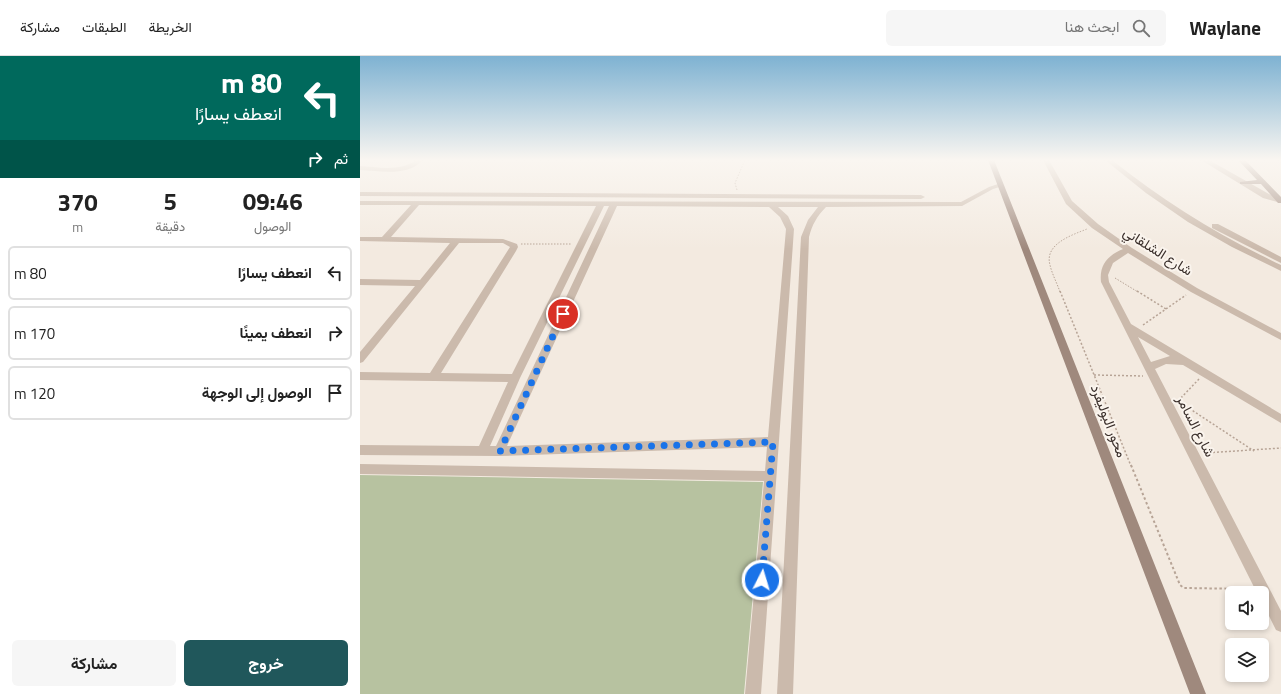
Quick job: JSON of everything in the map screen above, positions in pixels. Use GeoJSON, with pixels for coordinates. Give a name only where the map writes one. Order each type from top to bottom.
{"type":"FeatureCollection","features":[{"type":"Feature","properties":{"kind":"street"},"geometry":{"type":"LineString","coordinates":[[360,203],[771,205],[962,204],[988,190]]}},
{"type":"Feature","properties":{"kind":"street","name":"محور البوليفرد"},"geometry":{"type":"LineString","coordinates":[[1002,190],[1198,694]]}},
{"type":"Feature","properties":{"kind":"street","name":"شارع الشلقاني"},"geometry":{"type":"LineString","coordinates":[[1062,190],[1069,202],[1095,226],[1129,250],[1194,290],[1281,337]]}},
{"type":"Feature","properties":{"kind":"street"},"geometry":{"type":"LineString","coordinates":[[1145,190],[1172,209],[1232,243],[1281,268]]}},
{"type":"Feature","properties":{"kind":"street"},"geometry":{"type":"LineString","coordinates":[[1156,190],[1197,216],[1281,260]]}},
{"type":"Feature","properties":{"kind":"street"},"geometry":{"type":"LineString","coordinates":[[1254,190],[1269,198],[1281,201]]}},
{"type":"Feature","properties":{"kind":"street"},"geometry":{"type":"LineString","coordinates":[[1270,190],[1281,201]]}},
{"type":"Feature","properties":{"kind":"street"},"geometry":{"type":"LineString","coordinates":[[360,194],[962,198],[969,200]]}},
{"type":"Feature","properties":{"kind":"street"},"geometry":{"type":"LineString","coordinates":[[670,204],[673,196]]}},
{"type":"Feature","properties":{"kind":"street"},"geometry":{"type":"LineString","coordinates":[[384,240],[417,203]]}},
{"type":"Feature","properties":{"kind":"street"},"geometry":{"type":"LineString","coordinates":[[482,451],[515,378],[601,204]]}},
{"type":"Feature","properties":{"kind":"street"},"geometry":{"type":"LineString","coordinates":[[500,451],[614,204]]}},
{"type":"Feature","properties":{"kind":"street"},"geometry":{"type":"LineString","coordinates":[[753,694],[790,229],[787,219],[782,213],[771,205]]}},
{"type":"Feature","properties":{"kind":"street"},"geometry":{"type":"LineString","coordinates":[[785,694],[805,237],[808,224],[814,214],[824,205]]}},
{"type":"Feature","properties":{"kind":"street"},"geometry":{"type":"LineString","coordinates":[[360,239],[503,241],[513,244],[514,247],[512,251],[433,377]]}},
{"type":"Feature","properties":{"kind":"street"},"geometry":{"type":"LineString","coordinates":[[360,360],[456,241]]}},
{"type":"Feature","properties":{"kind":"street","name":"شارع السامر"},"geometry":{"type":"LineString","coordinates":[[1129,250],[1111,259],[1105,266],[1104,276],[1261,586]]}},
{"type":"Feature","properties":{"kind":"street"},"geometry":{"type":"LineString","coordinates":[[360,282],[422,283]]}},
{"type":"Feature","properties":{"kind":"street"},"geometry":{"type":"LineString","coordinates":[[1129,327],[1281,419]]}},
{"type":"Feature","properties":{"kind":"street"},"geometry":{"type":"LineString","coordinates":[[1152,372],[1154,364],[1165,360],[1187,362]]}},
{"type":"Feature","properties":{"kind":"street"},"geometry":{"type":"LineString","coordinates":[[360,376],[515,378]]}},
{"type":"Feature","properties":{"kind":"street"},"geometry":{"type":"LineString","coordinates":[[360,450],[500,451],[773,442]]}},
{"type":"Feature","properties":{"kind":"street"},"geometry":{"type":"LineString","coordinates":[[360,469],[770,476]]}},
{"type":"Feature","properties":{"kind":"street","name":"شارع السامر"},"geometry":{"type":"LineString","coordinates":[[1269,601],[1281,625]]}},
{"type":"Feature","properties":{"kind":"path"},"geometry":{"type":"LineString","coordinates":[[737,190],[744,196]]}},
{"type":"Feature","properties":{"kind":"path"},"geometry":{"type":"LineString","coordinates":[[1095,226],[1059,241],[1050,252],[1049,264],[1180,585],[1184,588],[1225,589]]}},
{"type":"Feature","properties":{"kind":"path"},"geometry":{"type":"LineString","coordinates":[[513,244],[581,244]]}},
{"type":"Feature","properties":{"kind":"path"},"geometry":{"type":"LineString","coordinates":[[1115,278],[1166,309]]}},
{"type":"Feature","properties":{"kind":"path"},"geometry":{"type":"LineString","coordinates":[[1143,336],[1150,330],[1143,325],[1194,290]]}},
{"type":"Feature","properties":{"kind":"path"},"geometry":{"type":"LineString","coordinates":[[1094,375],[1152,372]]}},
{"type":"Feature","properties":{"kind":"path"},"geometry":{"type":"LineString","coordinates":[[1213,377],[1209,382],[1201,377],[1178,402],[1254,450]]}},
{"type":"Feature","properties":{"kind":"path"},"geometry":{"type":"LineString","coordinates":[[1194,454],[1281,448]]}},
{"type":"Feature","properties":{"kind":"green space"},"geometry":{"type":"Polygon","coordinates":[[[360,475],[763,482],[744,694],[360,694],[360,475]]]}},
{"type":"Feature","properties":{"kind":"route"},"geometry":{"type":"LineString","coordinates":[[563,314],[500,451],[773,442],[762,580]]}}]}
